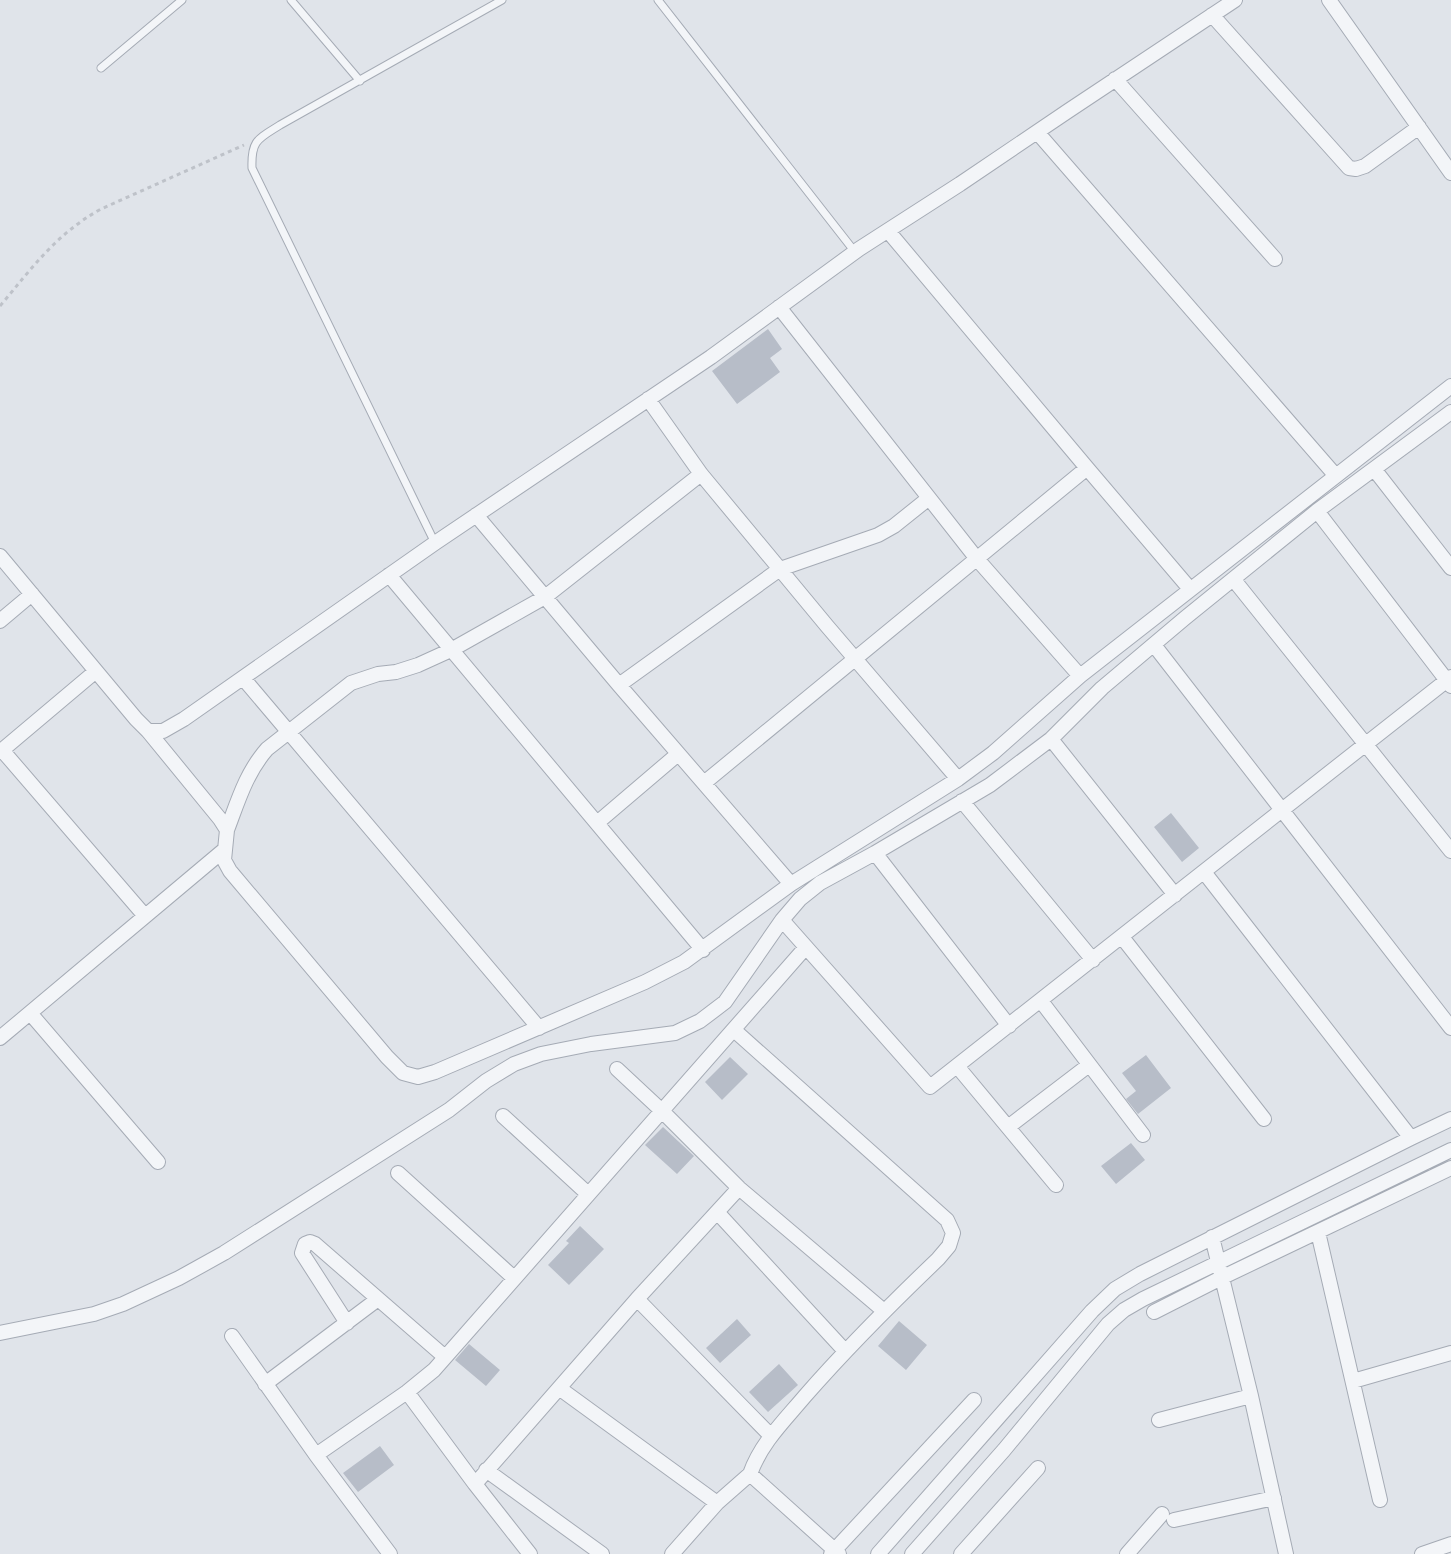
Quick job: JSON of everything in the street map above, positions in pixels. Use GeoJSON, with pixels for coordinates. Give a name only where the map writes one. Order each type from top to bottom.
{"type":"FeatureCollection","features":[{"type":"Feature","properties":{"kind":"street"},"geometry":{"type":"LineString","coordinates":[[148,731],[163,731],[184,719],[435,543],[711,357],[855,252],[1235,0]]}},
{"type":"Feature","properties":{"kind":"street"},"geometry":{"type":"LineString","coordinates":[[1329,0],[1451,173]]}},
{"type":"Feature","properties":{"kind":"street"},"geometry":{"type":"LineString","coordinates":[[1212,15],[1349,168],[1356,170],[1365,166],[1419,127]]}},
{"type":"Feature","properties":{"kind":"street"},"geometry":{"type":"LineString","coordinates":[[1115,79],[1275,259]]}},
{"type":"Feature","properties":{"kind":"street"},"geometry":{"type":"LineString","coordinates":[[1037,132],[1336,476]]}},
{"type":"Feature","properties":{"kind":"street"},"geometry":{"type":"LineString","coordinates":[[888,231],[1190,588]]}},
{"type":"Feature","properties":{"kind":"street"},"geometry":{"type":"LineString","coordinates":[[779,307],[977,559],[1080,676]]}},
{"type":"Feature","properties":{"kind":"street"},"geometry":{"type":"LineString","coordinates":[[701,474],[545,597],[452,650],[406,669],[378,674],[351,683],[267,749],[251,769],[227,830],[224,860],[230,871],[352,1016],[403,1073],[418,1077],[435,1072],[644,982],[684,962],[791,884],[958,779],[993,753],[1080,676],[1190,588],[1451,386]]}},
{"type":"Feature","properties":{"kind":"street"},"geometry":{"type":"LineString","coordinates":[[648,399],[701,474],[958,779]]}},
{"type":"Feature","properties":{"kind":"street"},"geometry":{"type":"LineString","coordinates":[[0,1333],[94,1314],[123,1304],[179,1278],[224,1253],[449,1110],[486,1081],[514,1064],[540,1054],[591,1044],[675,1032],[700,1021],[725,1002],[782,920],[800,899],[820,883],[875,854],[990,784],[1052,739],[1102,688],[1317,511],[1449,417]]}},
{"type":"Feature","properties":{"kind":"street"},"geometry":{"type":"LineString","coordinates":[[704,783],[1087,468]]}},
{"type":"Feature","properties":{"kind":"street"},"geometry":{"type":"LineString","coordinates":[[1374,469],[1451,568]]}},
{"type":"Feature","properties":{"kind":"street"},"geometry":{"type":"LineString","coordinates":[[619,685],[780,569],[878,535],[894,526],[929,498]]}},
{"type":"Feature","properties":{"kind":"street"},"geometry":{"type":"LineString","coordinates":[[782,920],[930,1087],[1449,681],[1317,511]]}},
{"type":"Feature","properties":{"kind":"street"},"geometry":{"type":"LineString","coordinates":[[476,515],[619,685],[791,884]]}},
{"type":"Feature","properties":{"kind":"street"},"geometry":{"type":"LineString","coordinates":[[0,556],[148,731],[227,830]]}},
{"type":"Feature","properties":{"kind":"street"},"geometry":{"type":"LineString","coordinates":[[389,575],[702,950]]}},
{"type":"Feature","properties":{"kind":"street"},"geometry":{"type":"LineString","coordinates":[[1234,580],[1451,851]]}},
{"type":"Feature","properties":{"kind":"street"},"geometry":{"type":"LineString","coordinates":[[0,621],[32,594]]}},
{"type":"Feature","properties":{"kind":"street"},"geometry":{"type":"LineString","coordinates":[[1154,645],[1451,1028]]}},
{"type":"Feature","properties":{"kind":"street"},"geometry":{"type":"LineString","coordinates":[[96,670],[1,751],[145,916]]}},
{"type":"Feature","properties":{"kind":"street"},"geometry":{"type":"LineString","coordinates":[[242,678],[539,1028]]}},
{"type":"Feature","properties":{"kind":"street"},"geometry":{"type":"LineString","coordinates":[[1052,739],[1175,896]]}},
{"type":"Feature","properties":{"kind":"street"},"geometry":{"type":"LineString","coordinates":[[597,823],[678,754]]}},
{"type":"Feature","properties":{"kind":"street"},"geometry":{"type":"LineString","coordinates":[[962,801],[1093,960]]}},
{"type":"Feature","properties":{"kind":"street"},"geometry":{"type":"LineString","coordinates":[[0,1038],[224,850]]}},
{"type":"Feature","properties":{"kind":"street"},"geometry":{"type":"LineString","coordinates":[[875,854],[1009,1026]]}},
{"type":"Feature","properties":{"kind":"street"},"geometry":{"type":"LineString","coordinates":[[1204,872],[1411,1138]]}},
{"type":"Feature","properties":{"kind":"street"},"geometry":{"type":"LineString","coordinates":[[1122,937],[1264,1119]]}},
{"type":"Feature","properties":{"kind":"street"},"geometry":{"type":"LineString","coordinates":[[316,1455],[407,1392],[434,1370],[806,947]]}},
{"type":"Feature","properties":{"kind":"street"},"geometry":{"type":"LineString","coordinates":[[1041,1001],[1143,1135]]}},
{"type":"Feature","properties":{"kind":"street"},"geometry":{"type":"LineString","coordinates":[[30,1013],[158,1162]]}},
{"type":"Feature","properties":{"kind":"street"},"geometry":{"type":"LineString","coordinates":[[672,1554],[717,1502],[750,1474],[756,1457],[771,1436],[845,1351],[938,1259],[949,1246],[953,1233],[947,1220],[734,1030]]}},
{"type":"Feature","properties":{"kind":"street"},"geometry":{"type":"LineString","coordinates":[[1008,1127],[1089,1065]]}},
{"type":"Feature","properties":{"kind":"street"},"geometry":{"type":"LineString","coordinates":[[957,1066],[1056,1185]]}},
{"type":"Feature","properties":{"kind":"street"},"geometry":{"type":"LineString","coordinates":[[617,1069],[739,1188],[884,1311]]}},
{"type":"Feature","properties":{"kind":"street"},"geometry":{"type":"LineString","coordinates":[[503,1116],[588,1194]]}},
{"type":"Feature","properties":{"kind":"street"},"geometry":{"type":"LineString","coordinates":[[878,1554],[1092,1311],[1115,1289],[1140,1274],[1451,1119]]}},
{"type":"Feature","properties":{"kind":"street"},"geometry":{"type":"LineString","coordinates":[[912,1554],[1004,1450],[1108,1324],[1124,1310],[1451,1150]]}},
{"type":"Feature","properties":{"kind":"street"},"geometry":{"type":"LineString","coordinates":[[1154,1312],[1451,1168]]}},
{"type":"Feature","properties":{"kind":"street"},"geometry":{"type":"LineString","coordinates":[[398,1173],[514,1278]]}},
{"type":"Feature","properties":{"kind":"street"},"geometry":{"type":"LineString","coordinates":[[475,1484],[637,1299],[739,1188]]}},
{"type":"Feature","properties":{"kind":"street"},"geometry":{"type":"LineString","coordinates":[[717,1212],[845,1351]]}},
{"type":"Feature","properties":{"kind":"street"},"geometry":{"type":"LineString","coordinates":[[1318,1232],[1380,1500]]}},
{"type":"Feature","properties":{"kind":"street"},"geometry":{"type":"LineString","coordinates":[[1212,1238],[1251,1396],[1286,1554]]}},
{"type":"Feature","properties":{"kind":"street"},"geometry":{"type":"LineString","coordinates":[[347,1323],[302,1253],[306,1244],[310,1242],[315,1244],[445,1357]]}},
{"type":"Feature","properties":{"kind":"street"},"geometry":{"type":"LineString","coordinates":[[637,1299],[771,1436]]}},
{"type":"Feature","properties":{"kind":"street"},"geometry":{"type":"LineString","coordinates":[[266,1384],[378,1300]]}},
{"type":"Feature","properties":{"kind":"street"},"geometry":{"type":"LineString","coordinates":[[232,1336],[316,1455],[390,1554]]}},
{"type":"Feature","properties":{"kind":"street"},"geometry":{"type":"LineString","coordinates":[[1352,1381],[1451,1353]]}},
{"type":"Feature","properties":{"kind":"street"},"geometry":{"type":"LineString","coordinates":[[559,1388],[717,1502]]}},
{"type":"Feature","properties":{"kind":"street"},"geometry":{"type":"LineString","coordinates":[[407,1392],[530,1554]]}},
{"type":"Feature","properties":{"kind":"street"},"geometry":{"type":"LineString","coordinates":[[1159,1420],[1251,1396]]}},
{"type":"Feature","properties":{"kind":"street"},"geometry":{"type":"LineString","coordinates":[[750,1474],[835,1553],[974,1400]]}},
{"type":"Feature","properties":{"kind":"street"},"geometry":{"type":"LineString","coordinates":[[961,1554],[1038,1468]]}},
{"type":"Feature","properties":{"kind":"street"},"geometry":{"type":"LineString","coordinates":[[486,1470],[602,1554]]}},
{"type":"Feature","properties":{"kind":"street"},"geometry":{"type":"LineString","coordinates":[[1127,1554],[1168,1517],[1274,1498]]}},
{"type":"Feature","properties":{"kind":"street"},"geometry":{"type":"LineString","coordinates":[[1422,1554],[1451,1544]]}},
{"type":"Feature","properties":{"kind":"lane"},"geometry":{"type":"LineString","coordinates":[[101,68],[182,0]]}},
{"type":"Feature","properties":{"kind":"lane"},"geometry":{"type":"LineString","coordinates":[[291,0],[360,81]]}},
{"type":"Feature","properties":{"kind":"lane"},"geometry":{"type":"LineString","coordinates":[[435,543],[252,168],[252,152],[258,139],[502,0]]}},
{"type":"Feature","properties":{"kind":"lane"},"geometry":{"type":"LineString","coordinates":[[658,0],[855,252]]}},
{"type":"Feature","properties":{"kind":"path"},"geometry":{"type":"LineString","coordinates":[[0,306],[52,244],[84,218],[258,139]]}},
{"type":"Feature","properties":{"kind":"building"},"geometry":{"type":"Polygon","coordinates":[[[768,329],[782,349],[770,358],[780,372],[737,404],[712,371],[768,329]]]}},
{"type":"Feature","properties":{"kind":"building"},"geometry":{"type":"Polygon","coordinates":[[[1171,813],[1199,848],[1182,862],[1154,827],[1171,813]]]}},
{"type":"Feature","properties":{"kind":"building"},"geometry":{"type":"Polygon","coordinates":[[[1146,1055],[1171,1088],[1138,1114],[1126,1099],[1136,1091],[1122,1073],[1146,1055]]]}},
{"type":"Feature","properties":{"kind":"building"},"geometry":{"type":"Polygon","coordinates":[[[730,1057],[748,1074],[722,1100],[705,1082],[730,1057]]]}},
{"type":"Feature","properties":{"kind":"building"},"geometry":{"type":"Polygon","coordinates":[[[663,1127],[694,1156],[677,1174],[645,1145],[663,1127]]]}},
{"type":"Feature","properties":{"kind":"building"},"geometry":{"type":"Polygon","coordinates":[[[1131,1143],[1145,1160],[1116,1184],[1101,1166],[1131,1143]]]}},
{"type":"Feature","properties":{"kind":"building"},"geometry":{"type":"Polygon","coordinates":[[[580,1226],[604,1249],[569,1285],[548,1265],[569,1243],[566,1241],[580,1226]]]}},
{"type":"Feature","properties":{"kind":"building"},"geometry":{"type":"Polygon","coordinates":[[[737,1319],[751,1335],[720,1363],[706,1348],[737,1319]]]}},
{"type":"Feature","properties":{"kind":"building"},"geometry":{"type":"Polygon","coordinates":[[[899,1321],[927,1345],[906,1370],[878,1346],[899,1321]]]}},
{"type":"Feature","properties":{"kind":"building"},"geometry":{"type":"Polygon","coordinates":[[[469,1344],[500,1370],[486,1386],[455,1360],[469,1344]]]}},
{"type":"Feature","properties":{"kind":"building"},"geometry":{"type":"Polygon","coordinates":[[[779,1364],[798,1385],[768,1412],[749,1392],[779,1364]]]}},
{"type":"Feature","properties":{"kind":"building"},"geometry":{"type":"Polygon","coordinates":[[[380,1446],[394,1465],[358,1492],[343,1473],[380,1446]]]}}]}
